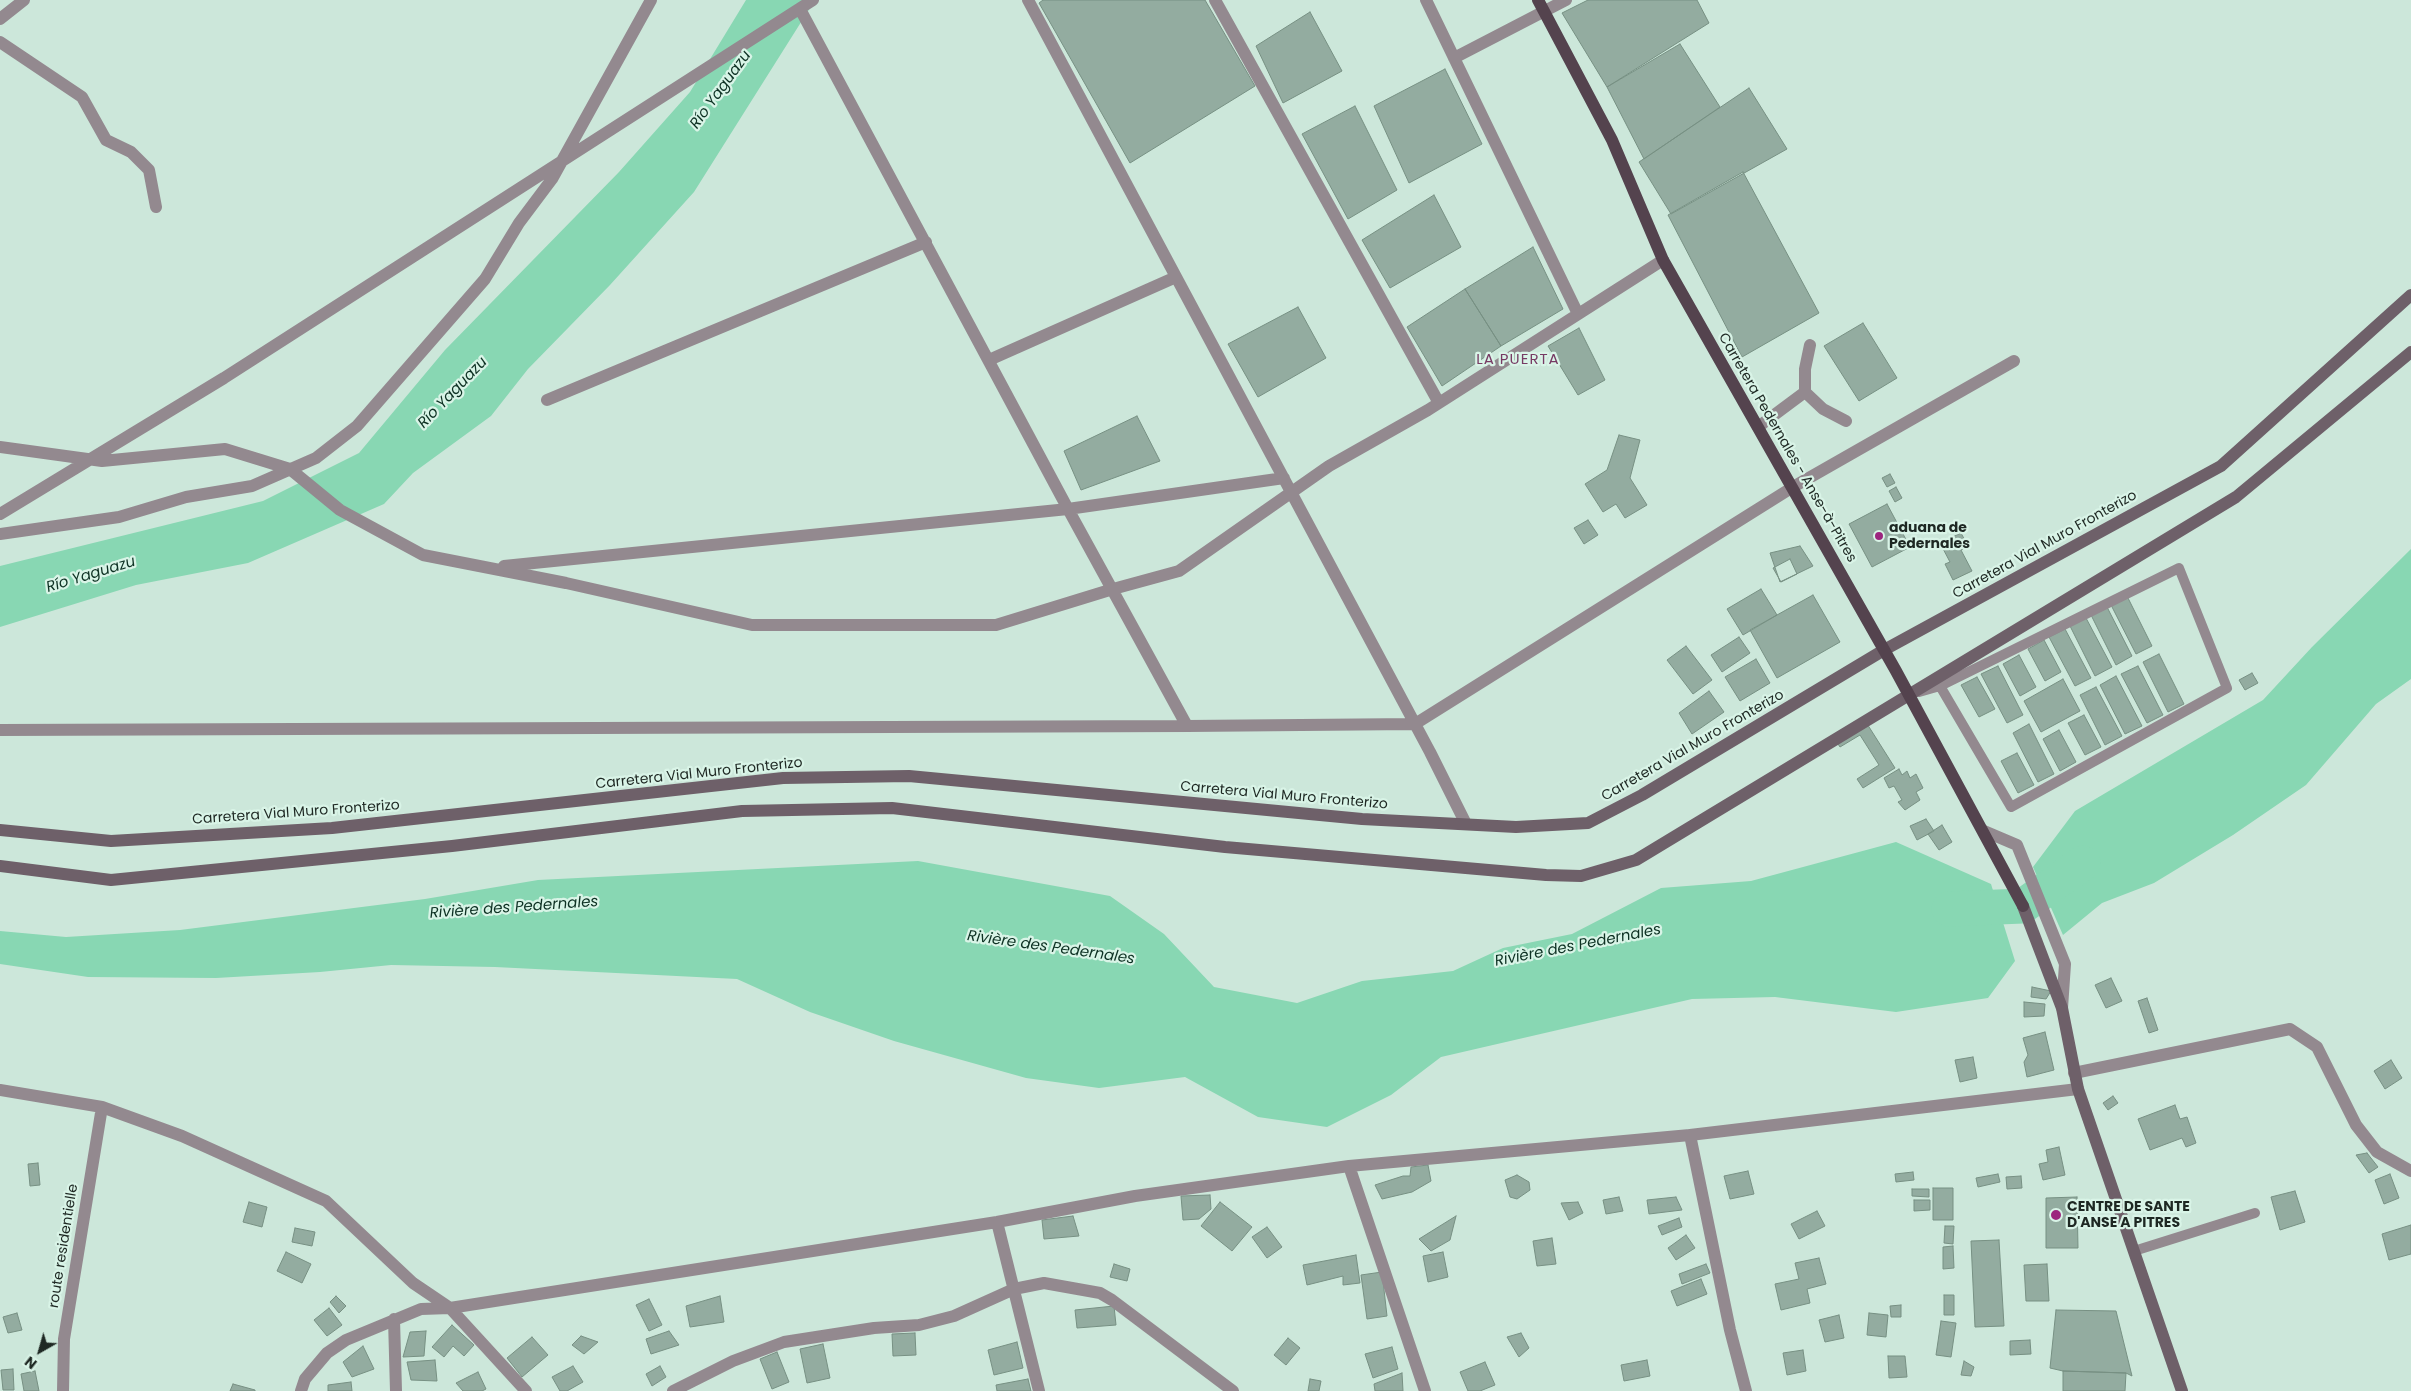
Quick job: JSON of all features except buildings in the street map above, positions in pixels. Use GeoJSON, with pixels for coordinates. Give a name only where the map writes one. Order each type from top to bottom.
{"type":"FeatureCollection","features":[{"type":"Feature","properties":{"kind":"main road","name":"Carretera Pedernales - Anse-à-Pitres"},"geometry":{"type":"LineString","coordinates":[[1538,0],[1612,140],[1663,260],[1884,650],[1984,830],[2023,906]]}},
{"type":"Feature","properties":{"kind":"street"},"geometry":{"type":"LineString","coordinates":[[0,19],[24,0]]}},
{"type":"Feature","properties":{"kind":"street"},"geometry":{"type":"LineString","coordinates":[[0,534],[119,517],[186,497],[252,486],[316,458],[357,426],[485,279],[519,223],[552,179],[651,0]]}},
{"type":"Feature","properties":{"kind":"street"},"geometry":{"type":"LineString","coordinates":[[0,514],[232,373],[813,0]]}},
{"type":"Feature","properties":{"kind":"street"},"geometry":{"type":"LineString","coordinates":[[1028,0],[1415,724],[1466,824]]}},
{"type":"Feature","properties":{"kind":"street"},"geometry":{"type":"LineString","coordinates":[[1215,0],[1439,402]]}},
{"type":"Feature","properties":{"kind":"street"},"geometry":{"type":"LineString","coordinates":[[1426,0],[1578,314]]}},
{"type":"Feature","properties":{"kind":"street"},"geometry":{"type":"LineString","coordinates":[[1454,58],[1566,0]]}},
{"type":"Feature","properties":{"kind":"street"},"geometry":{"type":"LineString","coordinates":[[800,9],[1068,509],[1187,726]]}},
{"type":"Feature","properties":{"kind":"street"},"geometry":{"type":"LineString","coordinates":[[0,42],[82,97],[106,140],[131,152],[149,170],[156,207]]}},
{"type":"Feature","properties":{"kind":"street"},"geometry":{"type":"LineString","coordinates":[[547,400],[926,242]]}},
{"type":"Feature","properties":{"kind":"street"},"geometry":{"type":"LineString","coordinates":[[0,447],[88,460],[225,449],[290,469],[340,510],[423,554],[752,625],[996,625],[1179,571],[1291,495],[1329,466],[1439,402],[1663,260]]}},
{"type":"Feature","properties":{"kind":"street"},"geometry":{"type":"LineString","coordinates":[[989,360],[1176,277]]}},
{"type":"Feature","properties":{"kind":"street","name":"Carretera Vial Muro Fronterizo"},"geometry":{"type":"LineString","coordinates":[[0,830],[111,841],[322,828],[783,778],[909,776],[1362,818],[1516,827],[1588,823],[1642,795],[1884,650],[2221,466],[2411,295]]}},
{"type":"Feature","properties":{"kind":"street"},"geometry":{"type":"LineString","coordinates":[[1810,345],[1805,369],[1805,393],[1823,409],[1846,421]]}},
{"type":"Feature","properties":{"kind":"street"},"geometry":{"type":"LineString","coordinates":[[0,866],[111,880],[452,846],[742,811],[892,808],[1225,847],[1536,874],[1580,876],[1636,860],[2236,497],[2411,352]]}},
{"type":"Feature","properties":{"kind":"street"},"geometry":{"type":"LineString","coordinates":[[0,730],[1415,724],[1792,487],[2014,361]]}},
{"type":"Feature","properties":{"kind":"street"},"geometry":{"type":"LineString","coordinates":[[1758,426],[1805,393]]}},
{"type":"Feature","properties":{"kind":"street"},"geometry":{"type":"LineString","coordinates":[[489,568],[1068,509],[1284,478]]}},
{"type":"Feature","properties":{"kind":"street"},"geometry":{"type":"LineString","coordinates":[[1984,830],[2017,845],[2065,964],[2062,1008]]}},
{"type":"Feature","properties":{"kind":"street"},"geometry":{"type":"LineString","coordinates":[[2023,906],[2062,1008],[2078,1088],[2182,1391]]}},
{"type":"Feature","properties":{"kind":"street"},"geometry":{"type":"LineString","coordinates":[[2074,1073],[2290,1028],[2317,1047],[2356,1125],[2377,1152],[2411,1171]]}},
{"type":"Feature","properties":{"kind":"street"},"geometry":{"type":"LineString","coordinates":[[301,1391],[305,1379],[327,1353],[346,1340],[421,1309],[450,1308],[997,1222],[1135,1196],[1349,1166],[1690,1136],[2078,1088]]}},
{"type":"Feature","properties":{"kind":"street"},"geometry":{"type":"LineString","coordinates":[[0,1090],[102,1107],[182,1136],[326,1201],[413,1283],[450,1308],[526,1391]]}},
{"type":"Feature","properties":{"kind":"street","name":"route residentielle"},"geometry":{"type":"LineString","coordinates":[[63,1391],[64,1339],[102,1107]]}},
{"type":"Feature","properties":{"kind":"street"},"geometry":{"type":"LineString","coordinates":[[1690,1136],[1730,1330],[1746,1391]]}},
{"type":"Feature","properties":{"kind":"street"},"geometry":{"type":"LineString","coordinates":[[1349,1166],[1425,1391]]}},
{"type":"Feature","properties":{"kind":"street"},"geometry":{"type":"LineString","coordinates":[[997,1222],[1040,1391]]}},
{"type":"Feature","properties":{"kind":"street"},"geometry":{"type":"LineString","coordinates":[[673,1391],[733,1362],[784,1342],[874,1328],[919,1325],[954,1316],[1014,1289],[1044,1283],[1100,1294],[1112,1300],[1146,1323],[1233,1391]]}},
{"type":"Feature","properties":{"kind":"street"},"geometry":{"type":"LineString","coordinates":[[394,1319],[396,1391]]}},
{"type":"Feature","properties":{"kind":"lane"},"geometry":{"type":"LineString","coordinates":[[1908,694],[1940,686],[2179,568],[2227,688],[2011,807],[1940,686]]}},
{"type":"Feature","properties":{"kind":"lane"},"geometry":{"type":"LineString","coordinates":[[2134,1251],[2255,1213]]}},
{"type":"Feature","properties":{"kind":"water","name":"Río Yaguazu"},"geometry":{"type":"Polygon","coordinates":[[[746,0],[815,0],[694,192],[610,285],[528,369],[491,416],[413,473],[384,504],[248,563],[136,585],[0,627],[0,566],[263,501],[359,453],[445,350],[619,172],[690,92],[746,0]]]}},
{"type":"Feature","properties":{"kind":"water"},"geometry":{"type":"Polygon","coordinates":[[[2411,549],[2411,679],[2376,704],[2306,785],[2233,835],[2154,883],[2102,903],[2063,935],[2033,867],[2075,811],[2263,700],[2312,647],[2411,549]]]}},
{"type":"Feature","properties":{"kind":"water"},"geometry":{"type":"Polygon","coordinates":[[[1896,842],[1991,884],[2015,961],[1988,998],[1896,1012],[1775,997],[1692,999],[1441,1057],[1391,1095],[1327,1127],[1258,1117],[1185,1077],[1099,1088],[1026,1078],[894,1041],[810,1012],[737,979],[495,967],[391,965],[320,972],[216,978],[88,977],[0,964],[0,931],[66,937],[180,930],[425,899],[538,880],[918,861],[1110,896],[1164,934],[1214,987],[1297,1003],[1362,981],[1453,971],[1503,948],[1572,934],[1661,888],[1751,881],[1896,842]]]}},
{"type":"Feature","properties":{"kind":"waterway","name":"Rivière des Pedernales"},"geometry":{"type":"LineString","coordinates":[[1949,909],[2023,906],[2083,863]]}},
{"type":"Feature","properties":{"kind":"place","name":"aduana de Pedernales"},"geometry":{"type":"Point","coordinates":[1879,536]}},
{"type":"Feature","properties":{"kind":"place","name":"CENTRE DE SANTE D'ANSE A PITRES"},"geometry":{"type":"Point","coordinates":[2056,1215]}},
{"type":"Feature","properties":{"kind":"district","name":"LA PUERTA"},"geometry":{"type":"Point","coordinates":[1518,360]}}]}
